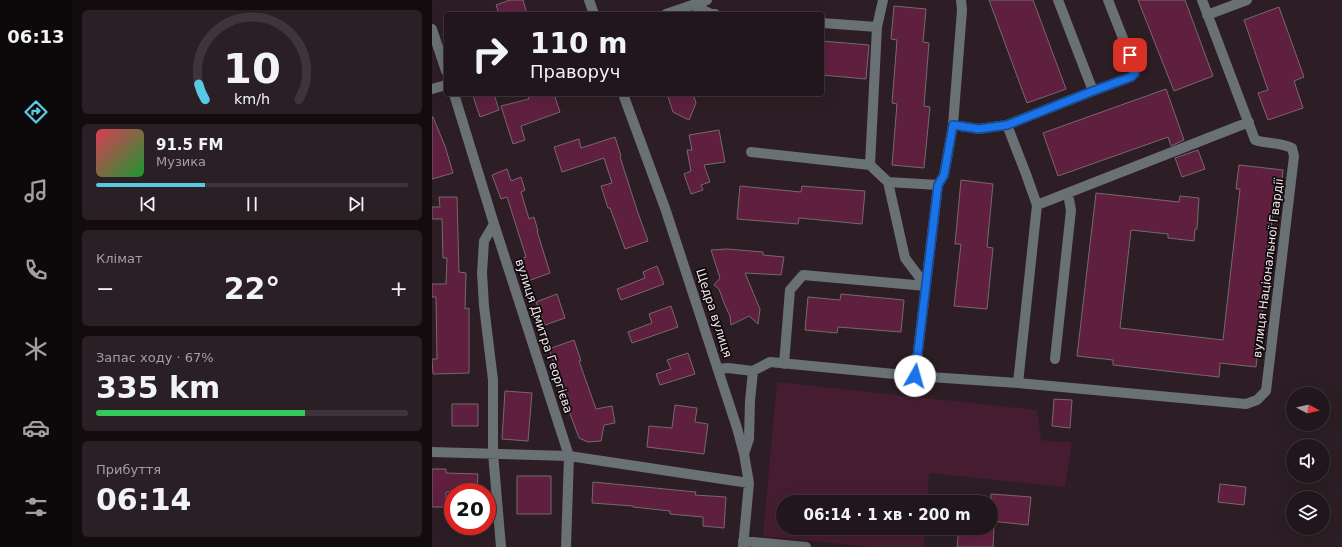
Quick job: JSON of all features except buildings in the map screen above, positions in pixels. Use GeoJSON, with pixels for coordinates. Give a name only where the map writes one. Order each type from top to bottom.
{"type":"FeatureCollection","features":[{"type":"Feature","properties":{"kind":"street"},"geometry":{"type":"LineString","coordinates":[[589,0],[593,12]]}},
{"type":"Feature","properties":{"kind":"street"},"geometry":{"type":"LineString","coordinates":[[672,12],[707,0]]}},
{"type":"Feature","properties":{"kind":"street"},"geometry":{"type":"LineString","coordinates":[[870,165],[877,27],[883,0]]}},
{"type":"Feature","properties":{"kind":"street"},"geometry":{"type":"LineString","coordinates":[[915,376],[938,185],[944,175],[953,125],[962,10],[961,0]]}},
{"type":"Feature","properties":{"kind":"street"},"geometry":{"type":"LineString","coordinates":[[1058,0],[1093,91]]}},
{"type":"Feature","properties":{"kind":"street"},"geometry":{"type":"LineString","coordinates":[[953,125],[979,129],[1007,125],[1131,77],[1135,73],[1135,69],[1108,0]]}},
{"type":"Feature","properties":{"kind":"street"},"geometry":{"type":"LineString","coordinates":[[1037,205],[1249,122],[1202,0]]}},
{"type":"Feature","properties":{"kind":"street"},"geometry":{"type":"LineString","coordinates":[[1207,15],[1247,0]]}},
{"type":"Feature","properties":{"kind":"street"},"geometry":{"type":"LineString","coordinates":[[693,5],[707,12]]}},
{"type":"Feature","properties":{"kind":"street"},"geometry":{"type":"LineString","coordinates":[[824,23],[877,27]]}},
{"type":"Feature","properties":{"kind":"street"},"geometry":{"type":"LineString","coordinates":[[432,29],[444,65]]}},
{"type":"Feature","properties":{"kind":"street"},"geometry":{"type":"LineString","coordinates":[[432,89],[444,86]]}},
{"type":"Feature","properties":{"kind":"street","name":"вулиця Дмитра Георгієва"},"geometry":{"type":"LineString","coordinates":[[455,96],[494,224],[569,456],[566,547]]}},
{"type":"Feature","properties":{"kind":"street","name":"Щедра вулиця"},"geometry":{"type":"LineString","coordinates":[[623,96],[665,208],[718,369],[744,454],[748,482],[743,544]]}},
{"type":"Feature","properties":{"kind":"street","name":"вулиця Національної Гвардії"},"geometry":{"type":"LineString","coordinates":[[1018,383],[1246,404],[1257,400],[1266,391],[1294,156],[1292,148],[1285,145],[1255,140],[1249,122]]}},
{"type":"Feature","properties":{"kind":"street"},"geometry":{"type":"LineString","coordinates":[[718,369],[728,368],[752,371],[770,362],[915,376],[1018,383],[1037,205],[1007,125]]}},
{"type":"Feature","properties":{"kind":"street"},"geometry":{"type":"LineString","coordinates":[[751,152],[870,165],[888,182],[905,258],[926,286]]}},
{"type":"Feature","properties":{"kind":"street"},"geometry":{"type":"LineString","coordinates":[[888,182],[938,185]]}},
{"type":"Feature","properties":{"kind":"street"},"geometry":{"type":"LineString","coordinates":[[1055,359],[1071,210],[1068,194]]}},
{"type":"Feature","properties":{"kind":"street"},"geometry":{"type":"LineString","coordinates":[[494,224],[484,241],[482,273],[484,306],[493,380],[493,453],[501,547]]}},
{"type":"Feature","properties":{"kind":"street"},"geometry":{"type":"LineString","coordinates":[[784,364],[790,290],[803,275],[926,286]]}},
{"type":"Feature","properties":{"kind":"street"},"geometry":{"type":"LineString","coordinates":[[744,454],[749,439],[752,371]]}},
{"type":"Feature","properties":{"kind":"street"},"geometry":{"type":"LineString","coordinates":[[432,452],[569,456],[748,482]]}},
{"type":"Feature","properties":{"kind":"street"},"geometry":{"type":"LineString","coordinates":[[743,544],[806,547]]}},
{"type":"Feature","properties":{"kind":"shaded area"},"geometry":{"type":"Polygon","coordinates":[[[777,382],[1037,410],[1041,440],[1072,442],[1065,487],[929,473],[927,495],[776,495],[776,535],[925,535],[924,547],[871,547],[763,536],[777,382]]]}},
{"type":"Feature","properties":{"kind":"route"},"geometry":{"type":"LineString","coordinates":[[915,376],[938,185],[944,175],[953,125],[979,129],[1007,125],[1131,77],[1135,73],[1135,69],[1130,55]]}}]}
